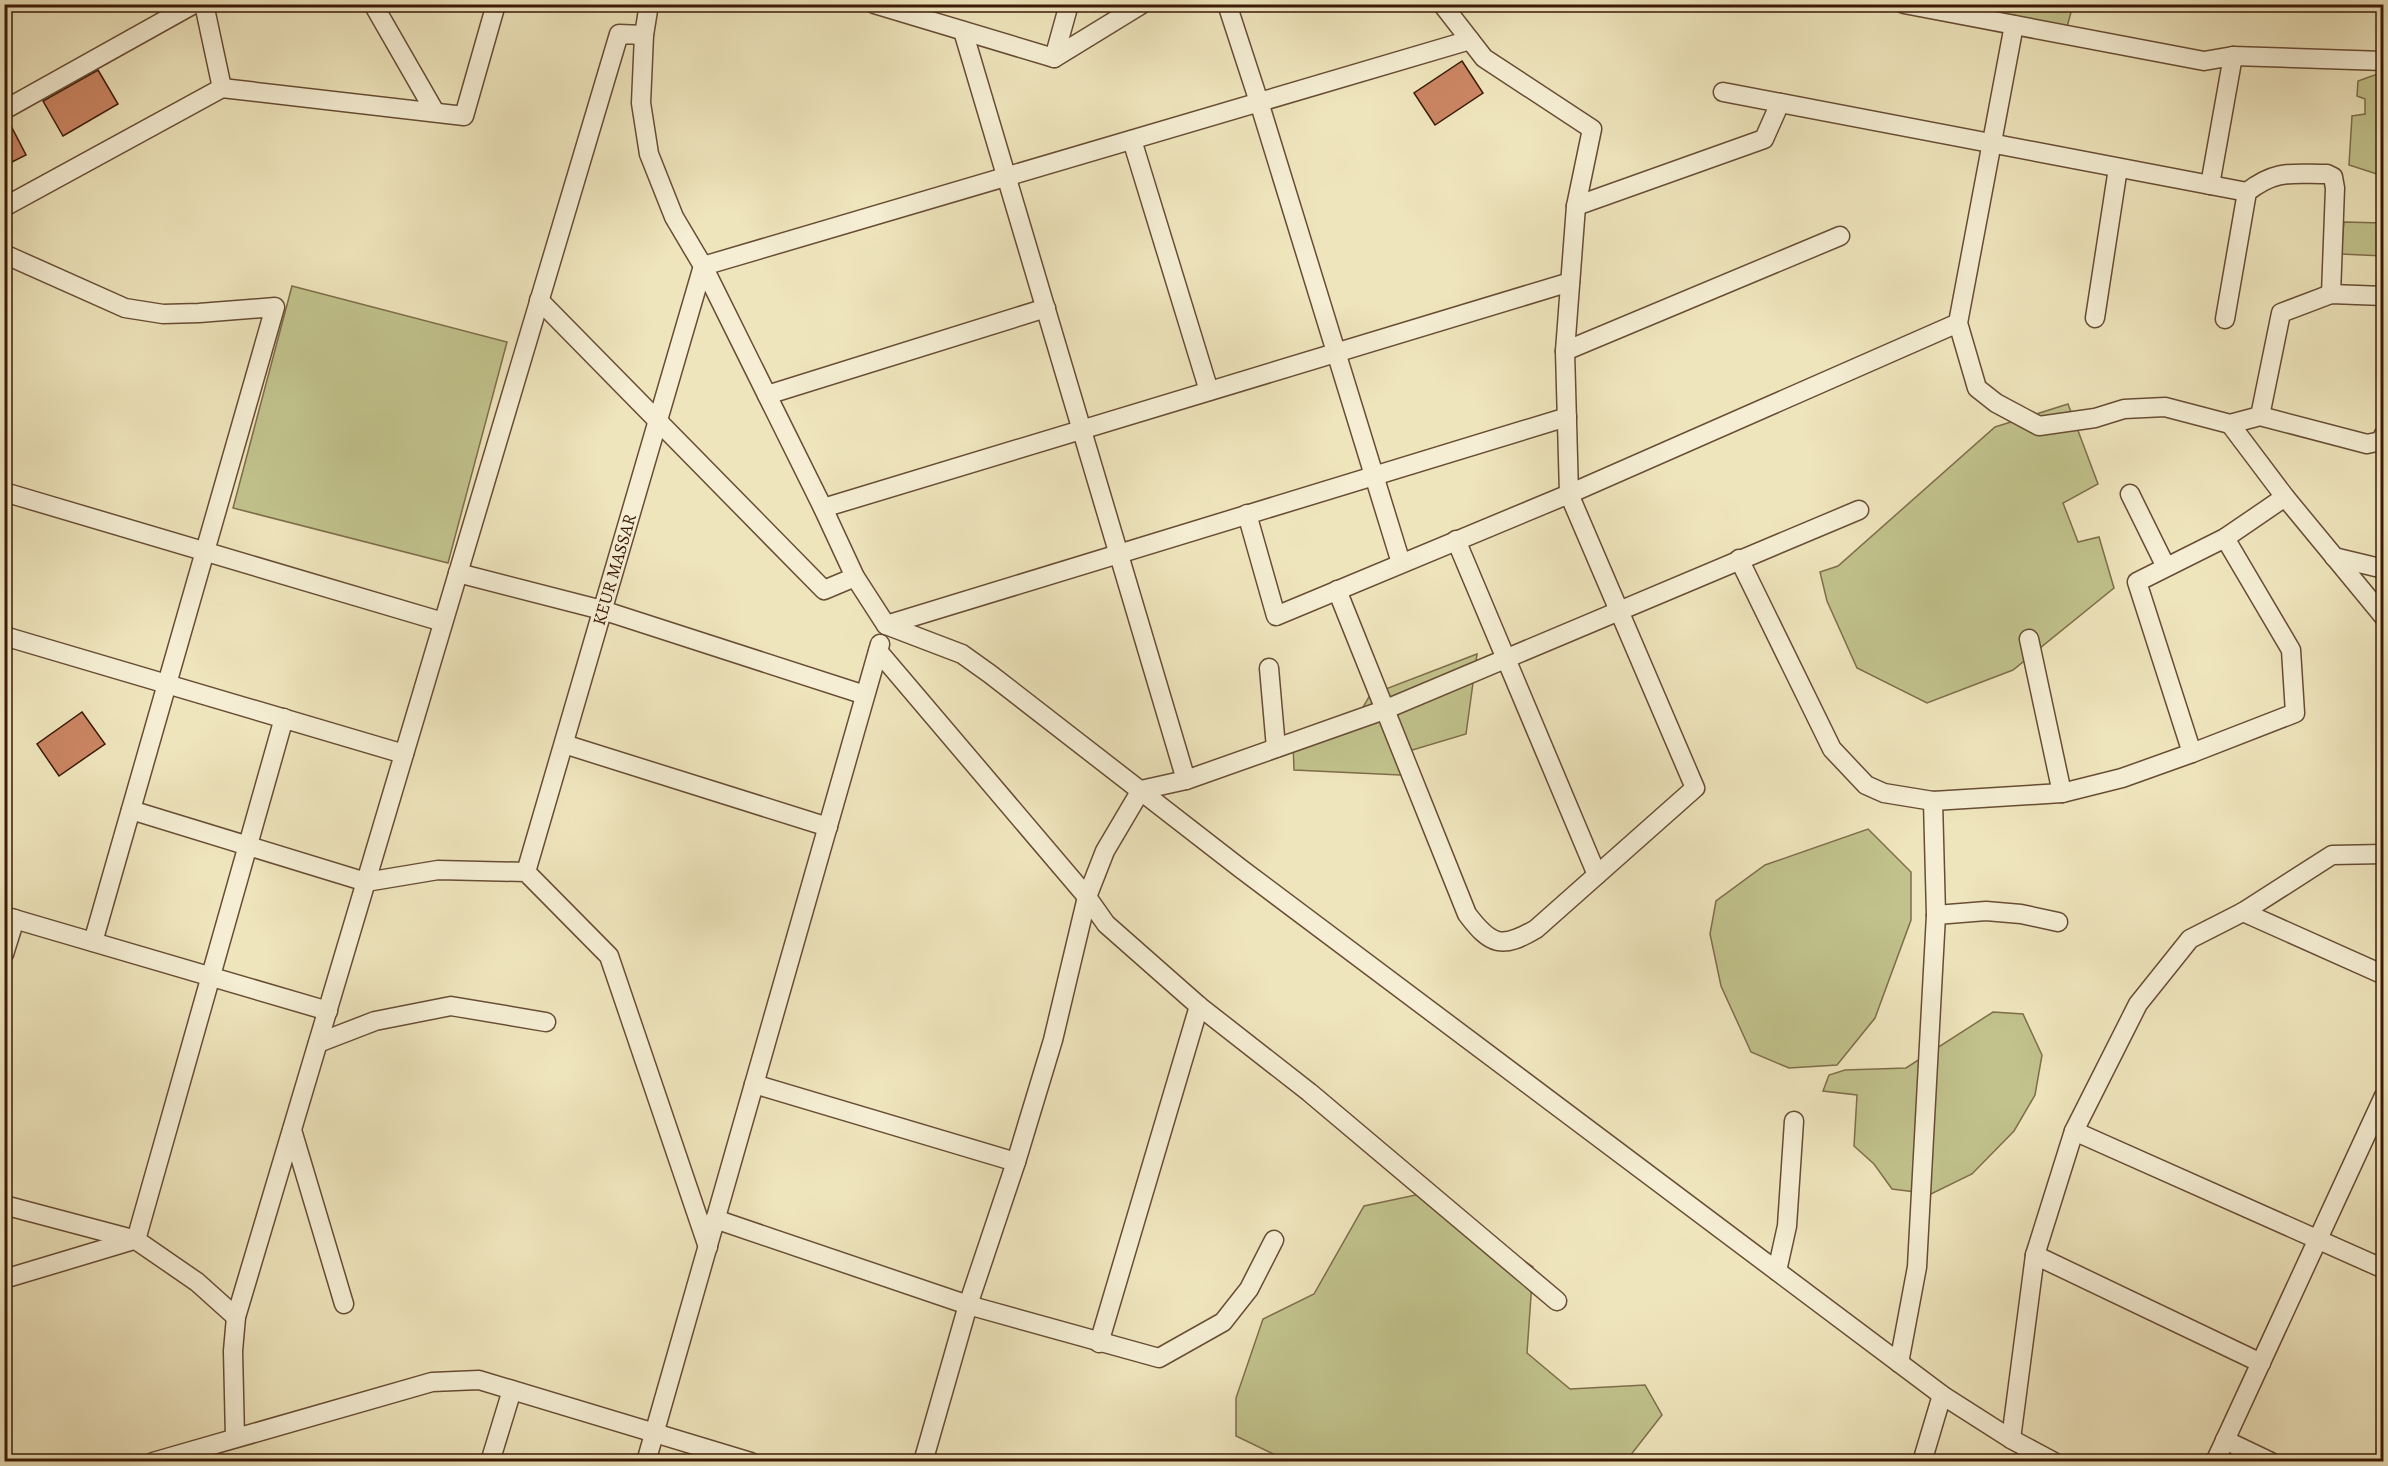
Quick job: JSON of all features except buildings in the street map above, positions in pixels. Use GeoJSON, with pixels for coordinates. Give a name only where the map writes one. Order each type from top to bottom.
{"type":"FeatureCollection","features":[{"type":"Feature","properties":{"kind":"street"},"geometry":{"type":"LineString","coordinates":[[4,110],[194,4]]}},
{"type":"Feature","properties":{"kind":"street"},"geometry":{"type":"LineString","coordinates":[[204,4],[222,88]]}},
{"type":"Feature","properties":{"kind":"street"},"geometry":{"type":"LineString","coordinates":[[373,4],[435,112]]}},
{"type":"Feature","properties":{"kind":"street"},"geometry":{"type":"LineString","coordinates":[[4,207],[222,88],[464,116],[496,4]]}},
{"type":"Feature","properties":{"kind":"street"},"geometry":{"type":"LineString","coordinates":[[650,4],[644,35],[641,103],[649,154],[674,217],[703,266],[855,577],[886,625],[962,654],[990,674],[1240,868],[1942,1395],[2011,1439],[2054,1461]]}},
{"type":"Feature","properties":{"kind":"street"},"geometry":{"type":"LineString","coordinates":[[874,4],[924,12],[963,31],[1054,58],[1142,4]]}},
{"type":"Feature","properties":{"kind":"street"},"geometry":{"type":"LineString","coordinates":[[1054,58],[1070,4]]}},
{"type":"Feature","properties":{"kind":"street"},"geometry":{"type":"LineString","coordinates":[[1227,4],[1401,563]]}},
{"type":"Feature","properties":{"kind":"street"},"geometry":{"type":"LineString","coordinates":[[1337,590],[1467,914],[1481,932],[1503,942],[1515,941],[1536,929],[1695,788],[1569,494],[1565,351],[1576,206],[1592,129],[1484,57],[1442,4]]}},
{"type":"Feature","properties":{"kind":"street"},"geometry":{"type":"LineString","coordinates":[[1904,4],[2204,60],[2233,56],[2384,61]]}},
{"type":"Feature","properties":{"kind":"street"},"geometry":{"type":"LineString","coordinates":[[2014,25],[1958,324],[1977,388],[1996,403],[2039,426],[2095,418],[2124,410],[2165,407],[2230,424],[2260,416],[2367,444],[2381,441],[2384,434]]}},
{"type":"Feature","properties":{"kind":"street"},"geometry":{"type":"LineString","coordinates":[[963,31],[1186,780]]}},
{"type":"Feature","properties":{"kind":"street"},"geometry":{"type":"LineString","coordinates":[[235,1438],[233,1351],[236,1317],[619,34],[644,35]]}},
{"type":"Feature","properties":{"kind":"street"},"geometry":{"type":"LineString","coordinates":[[703,266],[1470,40]]}},
{"type":"Feature","properties":{"kind":"street"},"geometry":{"type":"LineString","coordinates":[[2210,185],[2233,56]]}},
{"type":"Feature","properties":{"kind":"street"},"geometry":{"type":"LineString","coordinates":[[1723,92],[2247,192]]}},
{"type":"Feature","properties":{"kind":"street"},"geometry":{"type":"LineString","coordinates":[[1576,206],[1764,139],[1780,103]]}},
{"type":"Feature","properties":{"kind":"street"},"geometry":{"type":"LineString","coordinates":[[1132,140],[1209,391]]}},
{"type":"Feature","properties":{"kind":"street"},"geometry":{"type":"LineString","coordinates":[[2095,318],[2118,168]]}},
{"type":"Feature","properties":{"kind":"street"},"geometry":{"type":"LineString","coordinates":[[2224,319],[2247,192],[2262,180],[2281,174],[2327,174],[2333,177],[2335,188],[2331,294]]}},
{"type":"Feature","properties":{"kind":"street"},"geometry":{"type":"LineString","coordinates":[[1565,351],[1840,236]]}},
{"type":"Feature","properties":{"kind":"street"},"geometry":{"type":"LineString","coordinates":[[4,254],[125,308],[163,314],[275,307],[93,942]]}},
{"type":"Feature","properties":{"kind":"street","name":"KEUR MASSAR"},"geometry":{"type":"LineString","coordinates":[[526,872],[703,266]]}},
{"type":"Feature","properties":{"kind":"street"},"geometry":{"type":"LineString","coordinates":[[823,508],[1570,282]]}},
{"type":"Feature","properties":{"kind":"street"},"geometry":{"type":"LineString","coordinates":[[2260,416],[2281,313],[2331,294],[2384,296]]}},
{"type":"Feature","properties":{"kind":"street"},"geometry":{"type":"LineString","coordinates":[[539,300],[824,590],[855,577]]}},
{"type":"Feature","properties":{"kind":"street"},"geometry":{"type":"LineString","coordinates":[[767,394],[1046,308]]}},
{"type":"Feature","properties":{"kind":"street"},"geometry":{"type":"LineString","coordinates":[[1247,514],[1276,616],[1569,494],[1958,324]]}},
{"type":"Feature","properties":{"kind":"street"},"geometry":{"type":"LineString","coordinates":[[886,625],[1567,417]]}},
{"type":"Feature","properties":{"kind":"street"},"geometry":{"type":"LineString","coordinates":[[2230,424],[2285,497],[2384,617]]}},
{"type":"Feature","properties":{"kind":"street"},"geometry":{"type":"LineString","coordinates":[[4,492],[443,622]]}},
{"type":"Feature","properties":{"kind":"street"},"geometry":{"type":"LineString","coordinates":[[2130,494],[2166,567]]}},
{"type":"Feature","properties":{"kind":"street"},"geometry":{"type":"LineString","coordinates":[[2192,753],[2137,582],[2225,538],[2285,497]]}},
{"type":"Feature","properties":{"kind":"street"},"geometry":{"type":"LineString","coordinates":[[924,1461],[968,1305],[1053,1040],[1087,897],[1105,851],[1141,790],[1186,780],[1384,710],[1859,510]]}},
{"type":"Feature","properties":{"kind":"street"},"geometry":{"type":"LineString","coordinates":[[1739,559],[1832,749],[1866,785],[1884,793],[1933,801],[2062,793],[2122,778],[2295,713],[2291,650],[2225,538]]}},
{"type":"Feature","properties":{"kind":"street"},"geometry":{"type":"LineString","coordinates":[[1456,540],[1597,875]]}},
{"type":"Feature","properties":{"kind":"street"},"geometry":{"type":"LineString","coordinates":[[2334,557],[2384,569]]}},
{"type":"Feature","properties":{"kind":"street"},"geometry":{"type":"LineString","coordinates":[[458,573],[602,610],[865,695]]}},
{"type":"Feature","properties":{"kind":"street"},"geometry":{"type":"LineString","coordinates":[[646,1461],[886,625]]}},
{"type":"Feature","properties":{"kind":"street"},"geometry":{"type":"LineString","coordinates":[[4,636],[404,754]]}},
{"type":"Feature","properties":{"kind":"street"},"geometry":{"type":"LineString","coordinates":[[2029,639],[2062,793]]}},
{"type":"Feature","properties":{"kind":"street"},"geometry":{"type":"LineString","coordinates":[[878,651],[1087,897],[1106,924],[1199,1006],[1309,1092],[1557,1301]]}},
{"type":"Feature","properties":{"kind":"street"},"geometry":{"type":"LineString","coordinates":[[1269,668],[1276,748]]}},
{"type":"Feature","properties":{"kind":"street"},"geometry":{"type":"LineString","coordinates":[[136,1240],[284,718]]}},
{"type":"Feature","properties":{"kind":"street"},"geometry":{"type":"LineString","coordinates":[[564,744],[828,827]]}},
{"type":"Feature","properties":{"kind":"street"},"geometry":{"type":"LineString","coordinates":[[1899,1363],[1917,1267],[1936,915],[1933,801]]}},
{"type":"Feature","properties":{"kind":"street"},"geometry":{"type":"LineString","coordinates":[[131,810],[366,882],[438,870],[526,872],[609,956],[708,1247]]}},
{"type":"Feature","properties":{"kind":"street"},"geometry":{"type":"LineString","coordinates":[[2011,1439],[2035,1255],[2074,1131],[2138,1004],[2190,939],[2243,912],[2332,855],[2384,854]]}},
{"type":"Feature","properties":{"kind":"street"},"geometry":{"type":"LineString","coordinates":[[1936,915],[1986,911],[2021,914],[2058,922]]}},
{"type":"Feature","properties":{"kind":"street"},"geometry":{"type":"LineString","coordinates":[[2243,912],[2384,975]]}},
{"type":"Feature","properties":{"kind":"street"},"geometry":{"type":"LineString","coordinates":[[4,954],[10,917],[328,1011]]}},
{"type":"Feature","properties":{"kind":"street"},"geometry":{"type":"LineString","coordinates":[[318,1043],[375,1021],[451,1006],[546,1022]]}},
{"type":"Feature","properties":{"kind":"street"},"geometry":{"type":"LineString","coordinates":[[1100,1343],[1199,1006]]}},
{"type":"Feature","properties":{"kind":"street"},"geometry":{"type":"LineString","coordinates":[[754,1084],[1016,1161]]}},
{"type":"Feature","properties":{"kind":"street"},"geometry":{"type":"LineString","coordinates":[[2215,1461],[2318,1239],[2377,1125],[2384,1096]]}},
{"type":"Feature","properties":{"kind":"street"},"geometry":{"type":"LineString","coordinates":[[1777,1271],[1787,1226],[1794,1121]]}},
{"type":"Feature","properties":{"kind":"street"},"geometry":{"type":"LineString","coordinates":[[292,1130],[344,1304]]}},
{"type":"Feature","properties":{"kind":"street"},"geometry":{"type":"LineString","coordinates":[[2074,1131],[2384,1269]]}},
{"type":"Feature","properties":{"kind":"street"},"geometry":{"type":"LineString","coordinates":[[4,1205],[136,1240],[197,1282],[236,1317]]}},
{"type":"Feature","properties":{"kind":"street"},"geometry":{"type":"LineString","coordinates":[[716,1219],[968,1305],[1159,1358],[1223,1322],[1249,1289],[1274,1240]]}},
{"type":"Feature","properties":{"kind":"street"},"geometry":{"type":"LineString","coordinates":[[4,1279],[136,1240]]}},
{"type":"Feature","properties":{"kind":"street"},"geometry":{"type":"LineString","coordinates":[[2035,1255],[2261,1363]]}},
{"type":"Feature","properties":{"kind":"street"},"geometry":{"type":"LineString","coordinates":[[153,1461],[432,1382],[479,1380],[751,1461]]}},
{"type":"Feature","properties":{"kind":"street"},"geometry":{"type":"LineString","coordinates":[[490,1461],[512,1390]]}},
{"type":"Feature","properties":{"kind":"street"},"geometry":{"type":"LineString","coordinates":[[1922,1461],[1942,1395]]}},
{"type":"Feature","properties":{"kind":"street"},"geometry":{"type":"LineString","coordinates":[[2225,1440],[2271,1461]]}},
{"type":"Feature","properties":{"kind":"green space"},"geometry":{"type":"Polygon","coordinates":[[[1951,5],[2073,5],[2067,27],[1951,5]]]}},
{"type":"Feature","properties":{"kind":"green space"},"geometry":{"type":"Polygon","coordinates":[[[2384,72],[2383,176],[2349,165],[2352,116],[2365,114],[2365,99],[2357,96],[2358,81],[2384,72]]]}},
{"type":"Feature","properties":{"kind":"green space"},"geometry":{"type":"Polygon","coordinates":[[[2344,222],[2383,223],[2383,256],[2341,254],[2344,222]]]}},
{"type":"Feature","properties":{"kind":"green space"},"geometry":{"type":"Polygon","coordinates":[[[292,286],[507,342],[448,563],[233,508],[292,286]]]}},
{"type":"Feature","properties":{"kind":"green space"},"geometry":{"type":"Polygon","coordinates":[[[2068,404],[2098,484],[2063,503],[2078,542],[2099,537],[2114,588],[2013,670],[1927,703],[1857,668],[1827,601],[1820,572],[1838,566],[1995,427],[2068,404]]]}},
{"type":"Feature","properties":{"kind":"green space"},"geometry":{"type":"Polygon","coordinates":[[[1477,654],[1466,734],[1399,754],[1404,768],[1400,775],[1294,770],[1293,743],[1348,733],[1370,695],[1477,654]]]}},
{"type":"Feature","properties":{"kind":"green space"},"geometry":{"type":"Polygon","coordinates":[[[1868,829],[1911,872],[1911,920],[1875,1018],[1837,1065],[1789,1068],[1751,1052],[1721,986],[1710,934],[1716,901],[1765,865],[1868,829]]]}},
{"type":"Feature","properties":{"kind":"green space"},"geometry":{"type":"Polygon","coordinates":[[[1993,1012],[2023,1014],[2042,1055],[2035,1095],[2014,1131],[1972,1174],[1931,1194],[1892,1189],[1874,1164],[1854,1146],[1857,1095],[1823,1091],[1829,1075],[1845,1070],[1906,1068],[1993,1012]]]}},
{"type":"Feature","properties":{"kind":"green space"},"geometry":{"type":"Polygon","coordinates":[[[1425,1193],[1533,1267],[1527,1353],[1570,1389],[1645,1385],[1662,1415],[1626,1461],[1290,1462],[1236,1436],[1236,1398],[1263,1319],[1314,1294],[1364,1206],[1425,1193]]]}}]}
